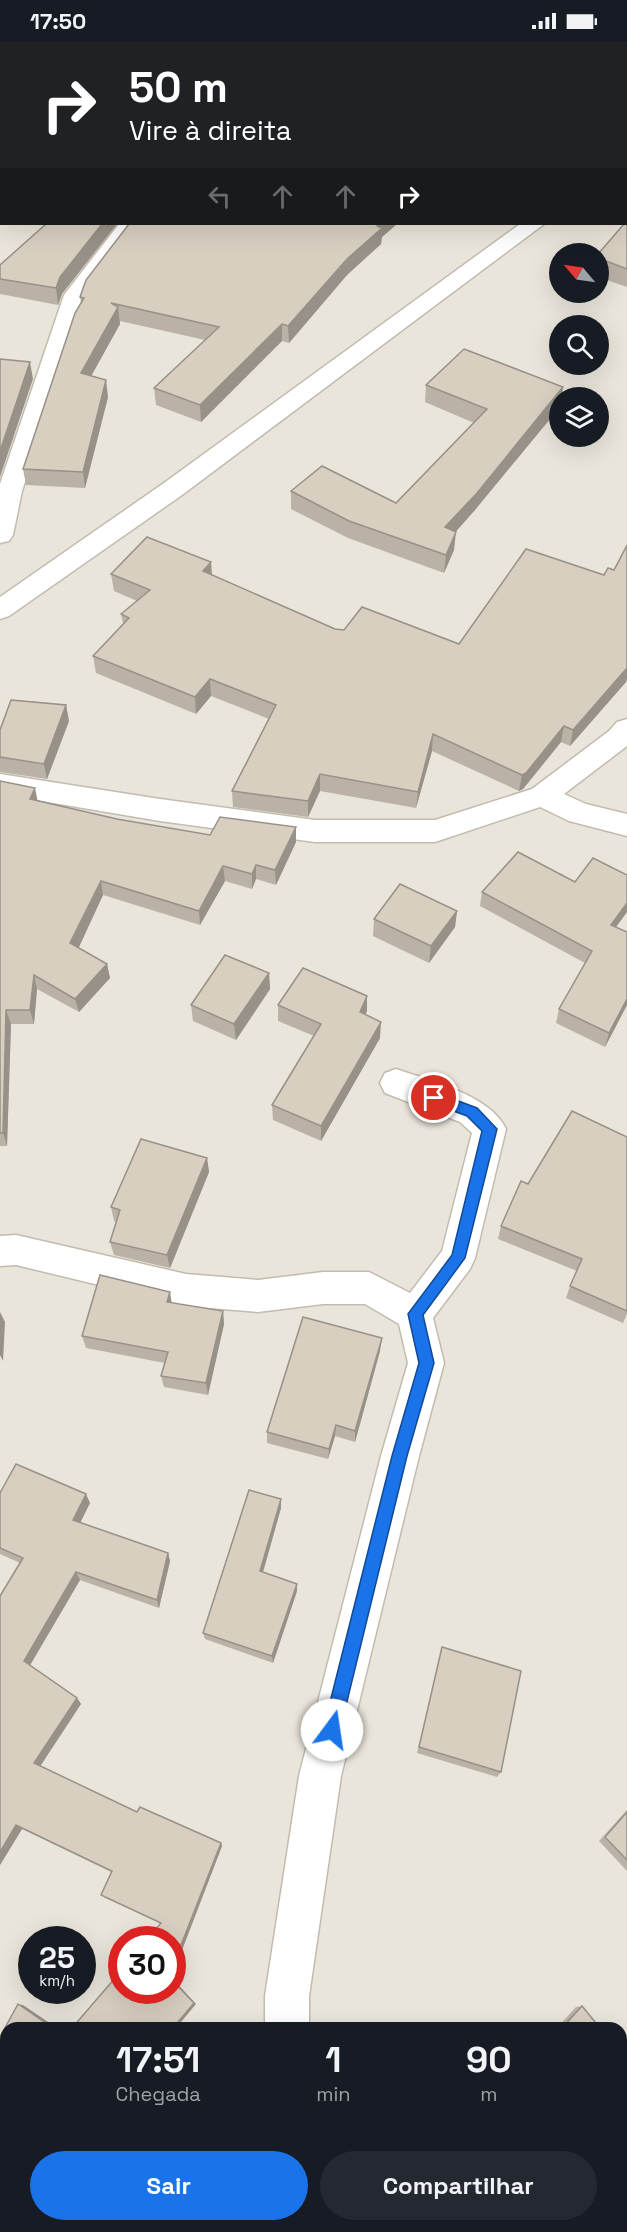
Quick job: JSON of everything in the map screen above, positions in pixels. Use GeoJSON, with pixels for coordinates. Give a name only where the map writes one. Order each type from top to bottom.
{"type":"FeatureCollection","features":[{"type":"Feature","properties":{"kind":"street"},"geometry":{"type":"LineString","coordinates":[[0,535],[25,443],[75,295],[129,225]]}},
{"type":"Feature","properties":{"kind":"street"},"geometry":{"type":"LineString","coordinates":[[0,610],[173,489],[533,225]]}},
{"type":"Feature","properties":{"kind":"street"},"geometry":{"type":"LineString","coordinates":[[0,440],[25,443]]}},
{"type":"Feature","properties":{"kind":"street"},"geometry":{"type":"LineString","coordinates":[[0,784],[160,810],[315,831],[435,831],[542,796],[619,738],[627,729]]}},
{"type":"Feature","properties":{"kind":"street"},"geometry":{"type":"LineString","coordinates":[[542,796],[579,813],[627,825]]}},
{"type":"Feature","properties":{"kind":"street"},"geometry":{"type":"LineString","coordinates":[[396,1083],[472,1112],[490,1129],[458,1258],[415,1314]]}},
{"type":"Feature","properties":{"kind":"street"},"geometry":{"type":"LineString","coordinates":[[0,1251],[16,1250],[186,1290],[258,1296],[323,1288],[369,1288],[415,1314],[426,1363],[400,1456],[320,1776],[288,1996],[287,2022]]}},
{"type":"Feature","properties":{"kind":"shaded area"},"geometry":{"type":"Polygon","coordinates":[[[0,225],[627,225],[627,2022],[0,2022],[0,225]]]}},
{"type":"Feature","properties":{"kind":"building"},"geometry":{"type":"Polygon","coordinates":[[[45,225],[101,225],[60,277],[56,288],[0,279],[0,265],[45,225]]]}},
{"type":"Feature","properties":{"kind":"building"},"geometry":{"type":"Polygon","coordinates":[[[128,225],[378,225],[382,228],[347,259],[288,326],[282,324],[200,405],[154,388],[219,327],[111,303],[118,307],[81,373],[106,380],[83,472],[23,469],[75,313],[84,298],[80,297],[86,280],[128,225]]]}},
{"type":"Feature","properties":{"kind":"building"},"geometry":{"type":"Polygon","coordinates":[[[623,225],[627,225],[627,269],[609,262],[608,243],[623,225]]]}},
{"type":"Feature","properties":{"kind":"building"},"geometry":{"type":"Polygon","coordinates":[[[464,349],[563,387],[549,387],[549,404],[477,493],[445,527],[456,532],[446,555],[349,521],[291,491],[322,466],[396,503],[487,409],[426,385],[464,349]]]}},
{"type":"Feature","properties":{"kind":"building"},"geometry":{"type":"Polygon","coordinates":[[[0,359],[30,362],[0,451],[0,359]]]}},
{"type":"Feature","properties":{"kind":"building"},"geometry":{"type":"Polygon","coordinates":[[[147,537],[211,562],[203,571],[335,629],[344,630],[362,607],[459,644],[526,549],[604,575],[608,568],[614,570],[627,545],[627,668],[573,730],[564,726],[522,775],[433,734],[418,792],[320,774],[308,801],[232,791],[276,705],[210,679],[195,697],[93,656],[129,618],[121,614],[150,590],[111,574],[147,537]]]}},
{"type":"Feature","properties":{"kind":"building"},"geometry":{"type":"Polygon","coordinates":[[[11,700],[66,705],[44,764],[0,757],[0,730],[11,700]]]}},
{"type":"Feature","properties":{"kind":"building"},"geometry":{"type":"Polygon","coordinates":[[[0,781],[35,788],[30,799],[117,819],[210,835],[220,817],[296,827],[275,870],[256,865],[252,874],[223,866],[199,911],[101,881],[70,943],[107,964],[75,999],[34,975],[30,1010],[6,1010],[3,1133],[0,1133],[0,781]]]}},
{"type":"Feature","properties":{"kind":"building"},"geometry":{"type":"Polygon","coordinates":[[[518,852],[575,882],[593,858],[627,875],[627,903],[611,925],[627,932],[627,999],[609,1033],[559,1009],[592,951],[482,892],[518,852]]]}},
{"type":"Feature","properties":{"kind":"building"},"geometry":{"type":"Polygon","coordinates":[[[400,884],[457,911],[431,946],[374,919],[400,884]]]}},
{"type":"Feature","properties":{"kind":"building"},"geometry":{"type":"Polygon","coordinates":[[[225,955],[269,973],[234,1024],[191,1005],[225,955]]]}},
{"type":"Feature","properties":{"kind":"building"},"geometry":{"type":"Polygon","coordinates":[[[303,968],[367,996],[360,1012],[381,1022],[321,1126],[272,1105],[321,1024],[278,1005],[303,968]]]}},
{"type":"Feature","properties":{"kind":"building"},"geometry":{"type":"Polygon","coordinates":[[[572,1111],[627,1137],[627,1311],[570,1286],[582,1259],[501,1226],[521,1181],[528,1184],[572,1111]]]}},
{"type":"Feature","properties":{"kind":"building"},"geometry":{"type":"Polygon","coordinates":[[[141,1139],[207,1158],[167,1255],[110,1242],[120,1210],[111,1207],[141,1139]]]}},
{"type":"Feature","properties":{"kind":"building"},"geometry":{"type":"Polygon","coordinates":[[[100,1275],[170,1292],[167,1302],[223,1311],[206,1383],[161,1376],[168,1352],[82,1336],[100,1275]]]}},
{"type":"Feature","properties":{"kind":"building"},"geometry":{"type":"Polygon","coordinates":[[[303,1317],[382,1338],[355,1431],[336,1425],[329,1449],[267,1432],[303,1317]]]}},
{"type":"Feature","properties":{"kind":"building"},"geometry":{"type":"Polygon","coordinates":[[[16,1464],[86,1494],[73,1520],[168,1553],[157,1600],[76,1572],[24,1661],[77,1698],[34,1763],[137,1812],[140,1807],[221,1843],[186,1932],[186,1926],[159,1926],[161,1923],[101,1895],[112,1871],[16,1825],[0,1852],[0,1596],[23,1558],[0,1548],[0,1493],[16,1464]]]}},
{"type":"Feature","properties":{"kind":"building"},"geometry":{"type":"Polygon","coordinates":[[[249,1490],[281,1499],[260,1571],[297,1584],[272,1656],[203,1633],[249,1490]]]}},
{"type":"Feature","properties":{"kind":"building"},"geometry":{"type":"Polygon","coordinates":[[[442,1647],[521,1671],[501,1772],[419,1747],[442,1647]]]}},
{"type":"Feature","properties":{"kind":"building"},"geometry":{"type":"Polygon","coordinates":[[[627,1812],[627,1860],[605,1837],[627,1812]]]}},
{"type":"Feature","properties":{"kind":"building"},"geometry":{"type":"Polygon","coordinates":[[[108,1986],[108,2004],[186,2004],[186,1995],[194,2003],[178,2022],[77,2022],[93,2004],[96,2004],[96,2000],[108,1986]]]}},
{"type":"Feature","properties":{"kind":"building"},"geometry":{"type":"Polygon","coordinates":[[[18,2004],[44,2022],[8,2022],[18,2004]]]}},
{"type":"Feature","properties":{"kind":"building"},"geometry":{"type":"Polygon","coordinates":[[[582,2006],[595,2022],[567,2022],[582,2006]]]}},
{"type":"Feature","properties":{"kind":"route"},"geometry":{"type":"LineString","coordinates":[[332,1730],[400,1456],[426,1363],[415,1314],[458,1258],[490,1129],[472,1112],[434,1098]]}}]}
